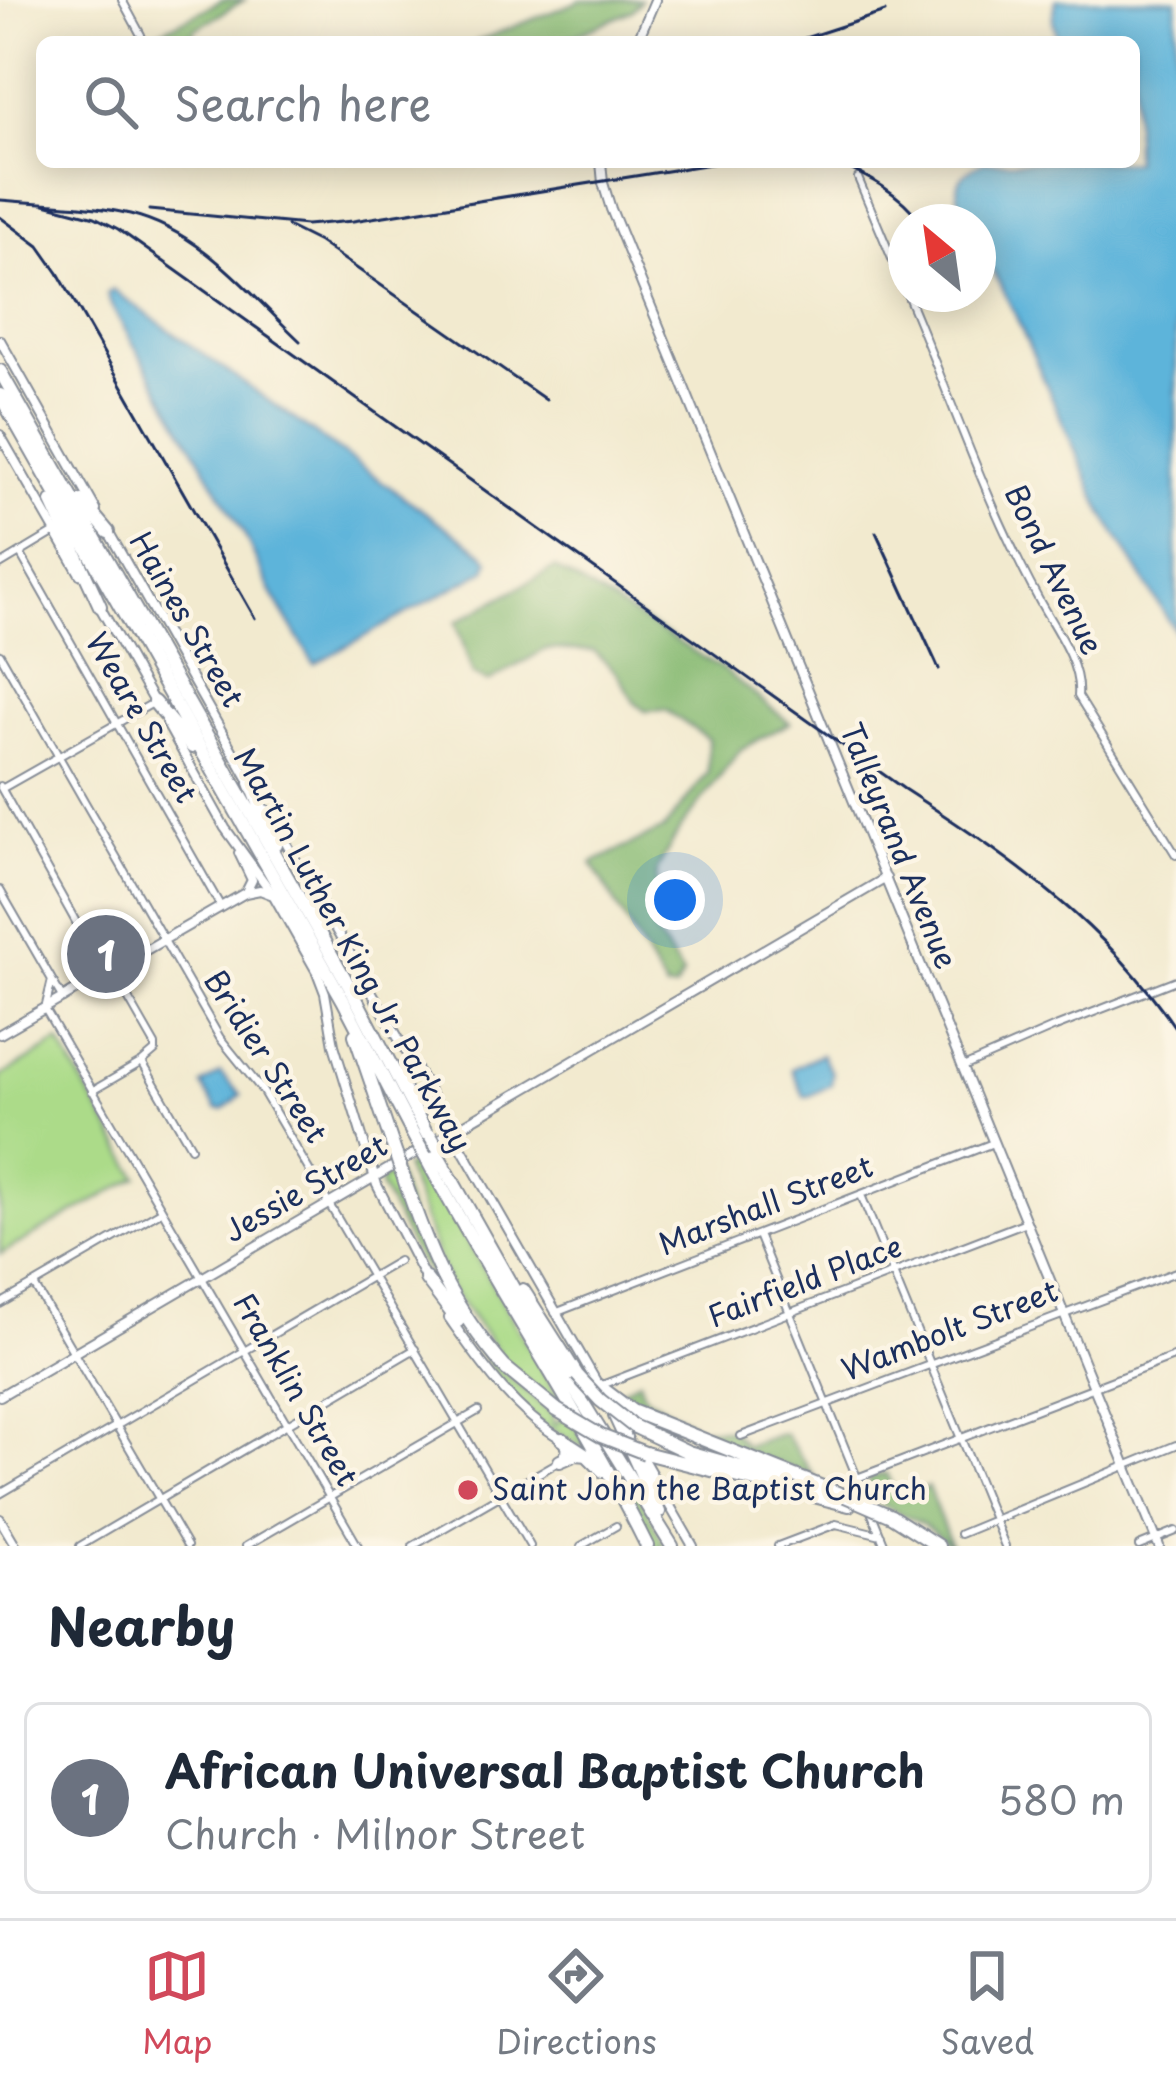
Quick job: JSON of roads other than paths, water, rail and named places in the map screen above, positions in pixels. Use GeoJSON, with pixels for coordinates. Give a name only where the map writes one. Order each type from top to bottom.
{"type":"FeatureCollection","features":[{"type":"Feature","properties":{"kind":"highway","name":"Martin Luther King Jr. Parkway"},"geometry":{"type":"LineString","coordinates":[[0,371],[295,891],[404,1090],[425,1138]]}},
{"type":"Feature","properties":{"kind":"highway","name":"Martin Luther King Jr. Parkway"},"geometry":{"type":"LineString","coordinates":[[3,400],[343,1000],[526,1312],[673,1546]]}},
{"type":"Feature","properties":{"kind":"highway"},"geometry":{"type":"LineString","coordinates":[[25,440],[100,606]]}},
{"type":"Feature","properties":{"kind":"highway"},"geometry":{"type":"LineString","coordinates":[[47,452],[108,532]]}},
{"type":"Feature","properties":{"kind":"highway"},"geometry":{"type":"LineString","coordinates":[[154,702],[226,793]]}},
{"type":"Feature","properties":{"kind":"highway"},"geometry":{"type":"LineString","coordinates":[[250,783],[295,891]]}},
{"type":"Feature","properties":{"kind":"highway"},"geometry":{"type":"LineString","coordinates":[[343,1000],[424,1238],[454,1300],[507,1370]]}},
{"type":"Feature","properties":{"kind":"highway"},"geometry":{"type":"LineString","coordinates":[[433,1152],[577,1375],[600,1400],[633,1426],[688,1453],[847,1501]]}},
{"type":"Feature","properties":{"kind":"highway","name":"Martin Luther King Jr. Parkway"},"geometry":{"type":"LineString","coordinates":[[433,1152],[493,1277],[621,1494],[644,1543]]}},
{"type":"Feature","properties":{"kind":"highway"},"geometry":{"type":"LineString","coordinates":[[426,1279],[507,1370],[557,1410],[608,1439],[645,1453],[847,1501]]}},
{"type":"Feature","properties":{"kind":"highway"},"geometry":{"type":"LineString","coordinates":[[598,1386],[637,1413],[893,1521],[938,1546]]}},
{"type":"Feature","properties":{"kind":"highway"},"geometry":{"type":"LineString","coordinates":[[615,1417],[673,1546]]}},
{"type":"Feature","properties":{"kind":"highway"},"geometry":{"type":"LineString","coordinates":[[562,1439],[588,1456],[621,1494]]}},
{"type":"Feature","properties":{"kind":"highway"},"geometry":{"type":"LineString","coordinates":[[560,1461],[576,1454],[588,1456]]}},
{"type":"Feature","properties":{"kind":"highway"},"geometry":{"type":"LineString","coordinates":[[893,1521],[926,1546]]}},
{"type":"Feature","properties":{"kind":"street"},"geometry":{"type":"LineString","coordinates":[[122,0],[141,34]]}},
{"type":"Feature","properties":{"kind":"street"},"geometry":{"type":"LineString","coordinates":[[640,36],[655,0]]}},
{"type":"Feature","properties":{"kind":"street","name":"Talleyrand Avenue"},"geometry":{"type":"LineString","coordinates":[[602,168],[611,209],[1158,1542]]}},
{"type":"Feature","properties":{"kind":"street","name":"Bond Avenue"},"geometry":{"type":"LineString","coordinates":[[858,178],[888,250]]}},
{"type":"Feature","properties":{"kind":"street","name":"Bond Avenue"},"geometry":{"type":"LineString","coordinates":[[914,312],[1011,549],[1061,639],[1079,682],[1078,696],[1176,854]]}},
{"type":"Feature","properties":{"kind":"street","name":"Haines Street"},"geometry":{"type":"LineString","coordinates":[[0,340],[250,783],[693,1546]]}},
{"type":"Feature","properties":{"kind":"street"},"geometry":{"type":"LineString","coordinates":[[0,435],[226,827],[251,876],[252,884],[245,893]]}},
{"type":"Feature","properties":{"kind":"street"},"geometry":{"type":"LineString","coordinates":[[0,565],[56,532]]}},
{"type":"Feature","properties":{"kind":"street","name":"Weare Street"},"geometry":{"type":"LineString","coordinates":[[20,553],[220,907]]}},
{"type":"Feature","properties":{"kind":"street","name":"Bridier Street"},"geometry":{"type":"LineString","coordinates":[[0,654],[220,1038],[262,1090],[530,1546]]}},
{"type":"Feature","properties":{"kind":"street"},"geometry":{"type":"LineString","coordinates":[[92,1091],[154,1054],[155,1045],[1,789],[154,702]]}},
{"type":"Feature","properties":{"kind":"street"},"geometry":{"type":"LineString","coordinates":[[226,827],[274,896],[321,980],[334,1045],[375,1178],[426,1279],[512,1400],[562,1439],[566,1450],[560,1461],[413,1546]]}},
{"type":"Feature","properties":{"kind":"street","name":"Jessie Street"},"geometry":{"type":"LineString","coordinates":[[0,1396],[886,878]]}},
{"type":"Feature","properties":{"kind":"street"},"geometry":{"type":"LineString","coordinates":[[0,890],[63,999]]}},
{"type":"Feature","properties":{"kind":"street"},"geometry":{"type":"LineString","coordinates":[[0,1034],[245,893],[260,890],[274,896]]}},
{"type":"Feature","properties":{"kind":"street"},"geometry":{"type":"LineString","coordinates":[[45,1009],[52,980]]}},
{"type":"Feature","properties":{"kind":"street"},"geometry":{"type":"LineString","coordinates":[[963,1067],[1176,980]]}},
{"type":"Feature","properties":{"kind":"street","name":"Franklin Street"},"geometry":{"type":"LineString","coordinates":[[45,1009],[358,1546]]}},
{"type":"Feature","properties":{"kind":"street"},"geometry":{"type":"LineString","coordinates":[[142,1062],[191,1147]]}},
{"type":"Feature","properties":{"kind":"street","name":"Marshall Street"},"geometry":{"type":"LineString","coordinates":[[555,1313],[994,1143]]}},
{"type":"Feature","properties":{"kind":"street"},"geometry":{"type":"LineString","coordinates":[[861,1195],[1004,1546]]}},
{"type":"Feature","properties":{"kind":"street"},"geometry":{"type":"LineString","coordinates":[[0,1304],[161,1211]]}},
{"type":"Feature","properties":{"kind":"street","name":"Fairfield Place"},"geometry":{"type":"LineString","coordinates":[[598,1386],[1028,1221]]}},
{"type":"Feature","properties":{"kind":"street"},"geometry":{"type":"LineString","coordinates":[[758,1234],[885,1546]]}},
{"type":"Feature","properties":{"kind":"street"},"geometry":{"type":"LineString","coordinates":[[0,1494],[398,1261]]}},
{"type":"Feature","properties":{"kind":"street","name":"Wambolt Street"},"geometry":{"type":"LineString","coordinates":[[741,1436],[1176,1272]]}},
{"type":"Feature","properties":{"kind":"street"},"geometry":{"type":"LineString","coordinates":[[34,1285],[187,1546]]}},
{"type":"Feature","properties":{"kind":"street"},"geometry":{"type":"LineString","coordinates":[[80,1546],[416,1349]]}},
{"type":"Feature","properties":{"kind":"street"},"geometry":{"type":"LineString","coordinates":[[857,1478],[1176,1356]]}},
{"type":"Feature","properties":{"kind":"street"},"geometry":{"type":"LineString","coordinates":[[246,1546],[478,1411]]}},
{"type":"Feature","properties":{"kind":"street"},"geometry":{"type":"LineString","coordinates":[[960,1534],[1176,1445]]}},
{"type":"Feature","properties":{"kind":"street"},"geometry":{"type":"LineString","coordinates":[[0,1519],[16,1546]]}},
{"type":"Feature","properties":{"kind":"street"},"geometry":{"type":"LineString","coordinates":[[778,1546],[836,1524],[881,1535]]}},
{"type":"Feature","properties":{"kind":"street"},"geometry":{"type":"LineString","coordinates":[[581,1546],[616,1526]]}},
{"type":"Feature","properties":{"kind":"street"},"geometry":{"type":"LineString","coordinates":[[1139,1546],[1176,1531]]}},
{"type":"Feature","properties":{"kind":"water"},"geometry":{"type":"Polygon","coordinates":[[[1056,0],[1176,0],[1176,637],[1103,513],[996,276],[996,204],[961,204],[958,194],[960,180],[973,168],[1140,168],[1140,36],[1057,36],[1056,0]]]}},
{"type":"Feature","properties":{"kind":"water"},"geometry":{"type":"Polygon","coordinates":[[[113,290],[484,554],[489,561],[486,570],[314,664],[112,307],[107,294],[113,290]]]}},
{"type":"Feature","properties":{"kind":"water"},"geometry":{"type":"Polygon","coordinates":[[[821,1054],[832,1073],[831,1085],[804,1096],[792,1069],[821,1054]]]}},
{"type":"Feature","properties":{"kind":"water"},"geometry":{"type":"Polygon","coordinates":[[[220,1073],[241,1095],[223,1110],[216,1109],[202,1085],[220,1073]]]}},
{"type":"Feature","properties":{"kind":"railway"},"geometry":{"type":"LineString","coordinates":[[811,36],[885,12]]}},
{"type":"Feature","properties":{"kind":"railway"},"geometry":{"type":"LineString","coordinates":[[149,210],[306,225],[685,168]]}},
{"type":"Feature","properties":{"kind":"railway"},"geometry":{"type":"LineString","coordinates":[[848,168],[905,204]]}},
{"type":"Feature","properties":{"kind":"railway"},"geometry":{"type":"LineString","coordinates":[[0,200],[98,208],[156,222],[202,249],[300,341]]}},
{"type":"Feature","properties":{"kind":"railway"},"geometry":{"type":"LineString","coordinates":[[45,204],[95,217],[118,229],[981,840],[1086,924],[1176,1029]]}},
{"type":"Feature","properties":{"kind":"railway"},"geometry":{"type":"LineString","coordinates":[[0,217],[39,246],[58,273],[255,618]]}},
{"type":"Feature","properties":{"kind":"railway"},"geometry":{"type":"LineString","coordinates":[[287,226],[319,242],[546,400]]}},
{"type":"Feature","properties":{"kind":"railway"},"geometry":{"type":"LineString","coordinates":[[876,532],[939,669]]}},
{"type":"Feature","properties":{"kind":"place","name":"African Universal Baptist Church"},"geometry":{"type":"Point","coordinates":[106,954]}},
{"type":"Feature","properties":{"kind":"place","name":"Saint John the Baptist Church"},"geometry":{"type":"Point","coordinates":[468,1490]}}]}
